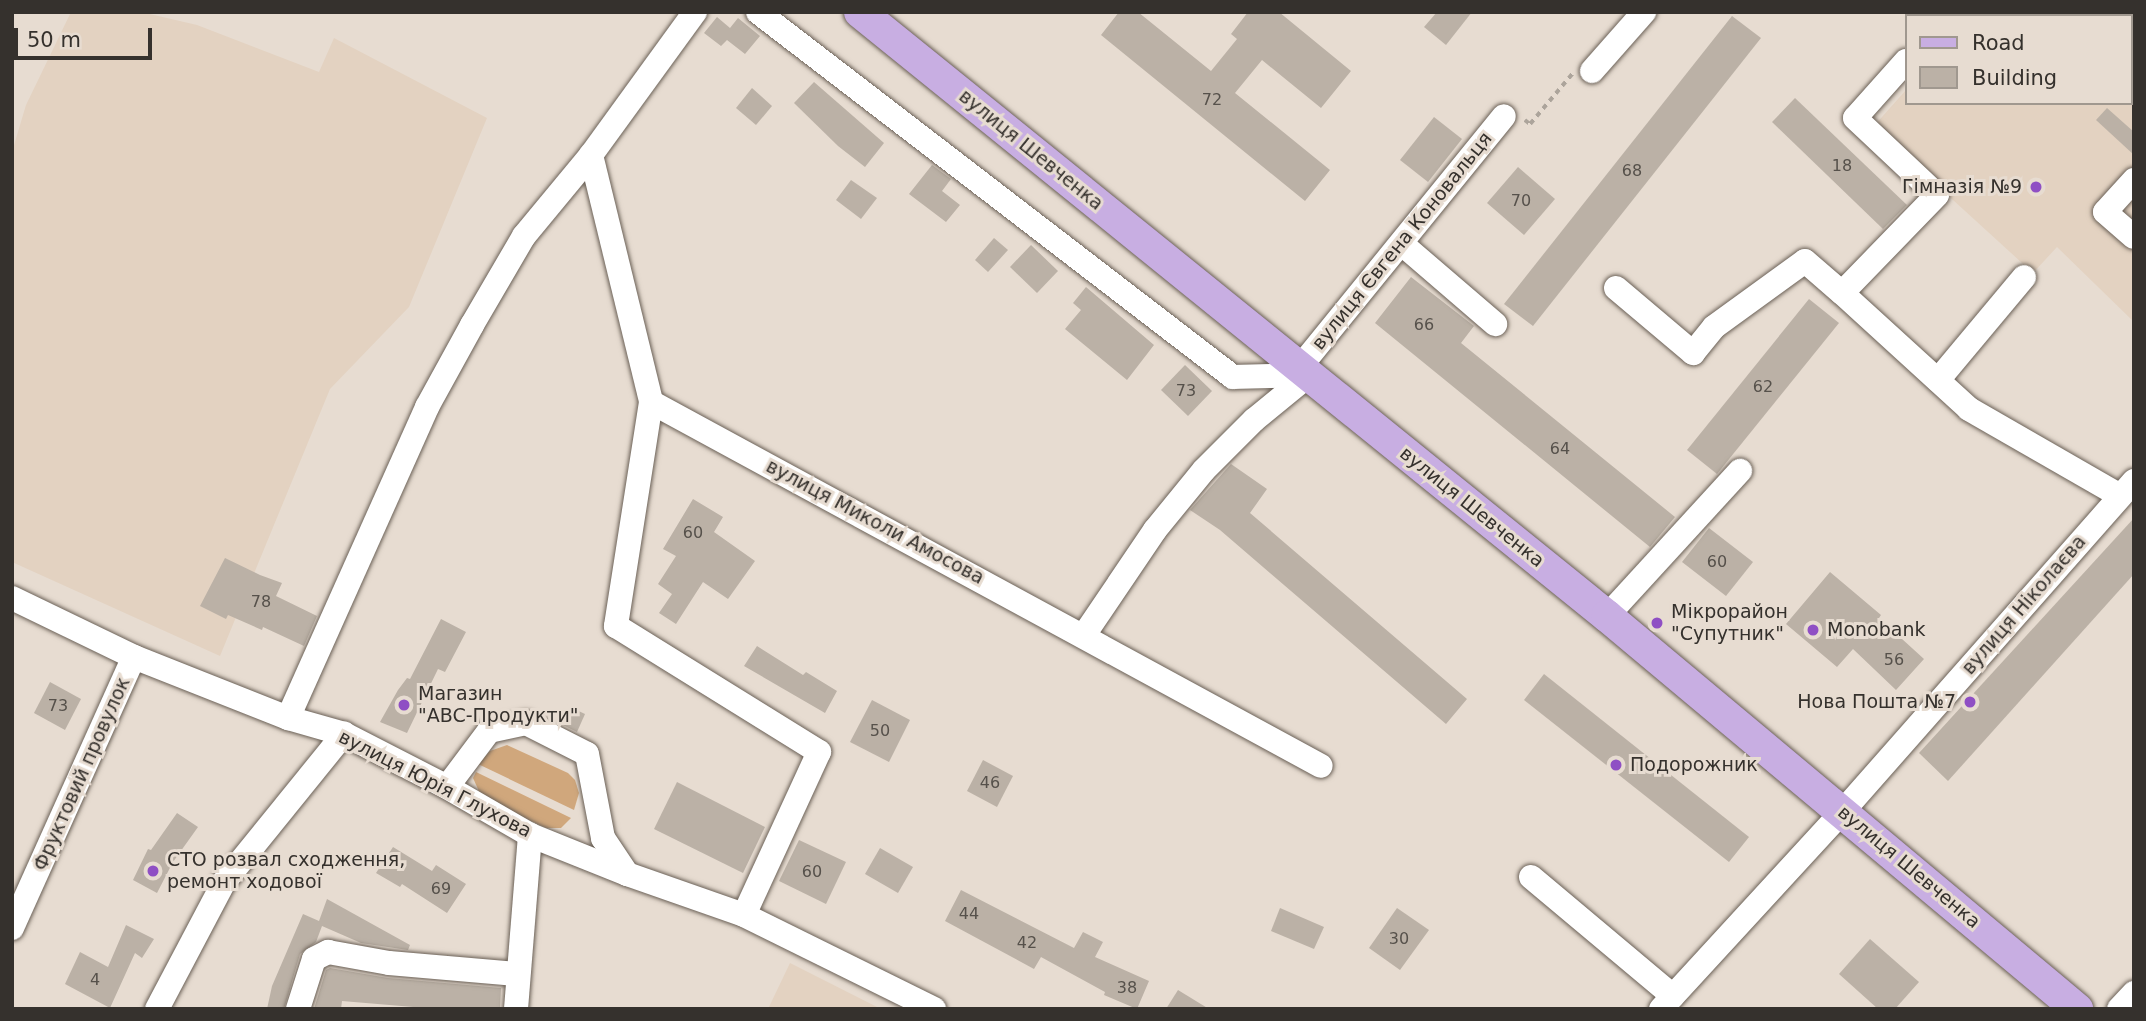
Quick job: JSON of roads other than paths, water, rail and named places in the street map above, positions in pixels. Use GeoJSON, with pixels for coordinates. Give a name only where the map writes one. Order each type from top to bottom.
{"type":"FeatureCollection","features":[{"type":"Feature","properties":{"kind":"main road","name":"вулиця Шевченка"},"geometry":{"type":"LineString","coordinates":[[860,12],[1607,616],[2077,1009]]}},
{"type":"Feature","properties":{"kind":"street"},"geometry":{"type":"LineString","coordinates":[[288,718],[433,396],[524,236],[591,155],[695,12]]}},
{"type":"Feature","properties":{"kind":"street"},"geometry":{"type":"LineString","coordinates":[[758,12],[1233,377],[1304,371]]}},
{"type":"Feature","properties":{"kind":"street"},"geometry":{"type":"LineString","coordinates":[[1592,71],[1644,12]]}},
{"type":"Feature","properties":{"kind":"street"},"geometry":{"type":"LineString","coordinates":[[1842,293],[1937,195],[1855,118],[1904,63]]}},
{"type":"Feature","properties":{"kind":"street","name":"вулиця Євгена Коновальця"},"geometry":{"type":"LineString","coordinates":[[1084,635],[1155,530],[1204,470],[1304,371],[1504,116]]}},
{"type":"Feature","properties":{"kind":"street"},"geometry":{"type":"LineString","coordinates":[[591,155],[651,402],[615,626],[819,752],[744,915]]}},
{"type":"Feature","properties":{"kind":"street"},"geometry":{"type":"LineString","coordinates":[[2134,180],[2105,212],[2134,237]]}},
{"type":"Feature","properties":{"kind":"street"},"geometry":{"type":"LineString","coordinates":[[1402,243],[1495,324]]}},
{"type":"Feature","properties":{"kind":"street"},"geometry":{"type":"LineString","coordinates":[[1616,288],[1693,353],[1714,327],[1805,261],[1969,409],[2127,488]]}},
{"type":"Feature","properties":{"kind":"street"},"geometry":{"type":"LineString","coordinates":[[1937,380],[2024,277]]}},
{"type":"Feature","properties":{"kind":"street","name":"вулиця Миколи Амосова"},"geometry":{"type":"LineString","coordinates":[[651,402],[1321,766]]}},
{"type":"Feature","properties":{"kind":"street"},"geometry":{"type":"LineString","coordinates":[[1607,616],[1740,471]]}},
{"type":"Feature","properties":{"kind":"street","name":"вулиця Ніколаєва"},"geometry":{"type":"LineString","coordinates":[[1667,1002],[1843,811],[2127,488]]}},
{"type":"Feature","properties":{"kind":"street","name":"вулиця Юрія Глухова"},"geometry":{"type":"LineString","coordinates":[[12,598],[134,657],[288,718],[344,734],[447,787],[530,835],[627,874],[744,915],[934,1009]]}},
{"type":"Feature","properties":{"kind":"street","name":"Фруктовий провулок"},"geometry":{"type":"LineString","coordinates":[[12,928],[134,657]]}},
{"type":"Feature","properties":{"kind":"street"},"geometry":{"type":"LineString","coordinates":[[447,787],[489,731],[526,723],[587,754],[603,838],[627,874]]}},
{"type":"Feature","properties":{"kind":"street"},"geometry":{"type":"LineString","coordinates":[[157,1009],[224,882],[344,734]]}},
{"type":"Feature","properties":{"kind":"street"},"geometry":{"type":"LineString","coordinates":[[516,1009],[530,835]]}},
{"type":"Feature","properties":{"kind":"street"},"geometry":{"type":"LineString","coordinates":[[1531,877],[1667,1002]]}},
{"type":"Feature","properties":{"kind":"street"},"geometry":{"type":"LineString","coordinates":[[298,1009],[314,960],[328,952],[390,962],[517,974]]}},
{"type":"Feature","properties":{"kind":"street"},"geometry":{"type":"LineString","coordinates":[[2119,1009],[2134,993]]}},
{"type":"Feature","properties":{"kind":"place","name":"Гімназія №9"},"geometry":{"type":"Point","coordinates":[2036,187]}},
{"type":"Feature","properties":{"kind":"place","name":"Мікрорайон \"Супутник\""},"geometry":{"type":"Point","coordinates":[1657,623]}},
{"type":"Feature","properties":{"kind":"place","name":"Monobank"},"geometry":{"type":"Point","coordinates":[1813,630]}},
{"type":"Feature","properties":{"kind":"place","name":"Нова Пошта №7"},"geometry":{"type":"Point","coordinates":[1970,702]}},
{"type":"Feature","properties":{"kind":"place","name":"Магазин \"ABC-Продукти\""},"geometry":{"type":"Point","coordinates":[404,705]}},
{"type":"Feature","properties":{"kind":"place","name":"Подорожник"},"geometry":{"type":"Point","coordinates":[1616,765]}},
{"type":"Feature","properties":{"kind":"place","name":"СТО розвал сходження, ремонт ходової"},"geometry":{"type":"Point","coordinates":[153,871]}}]}
